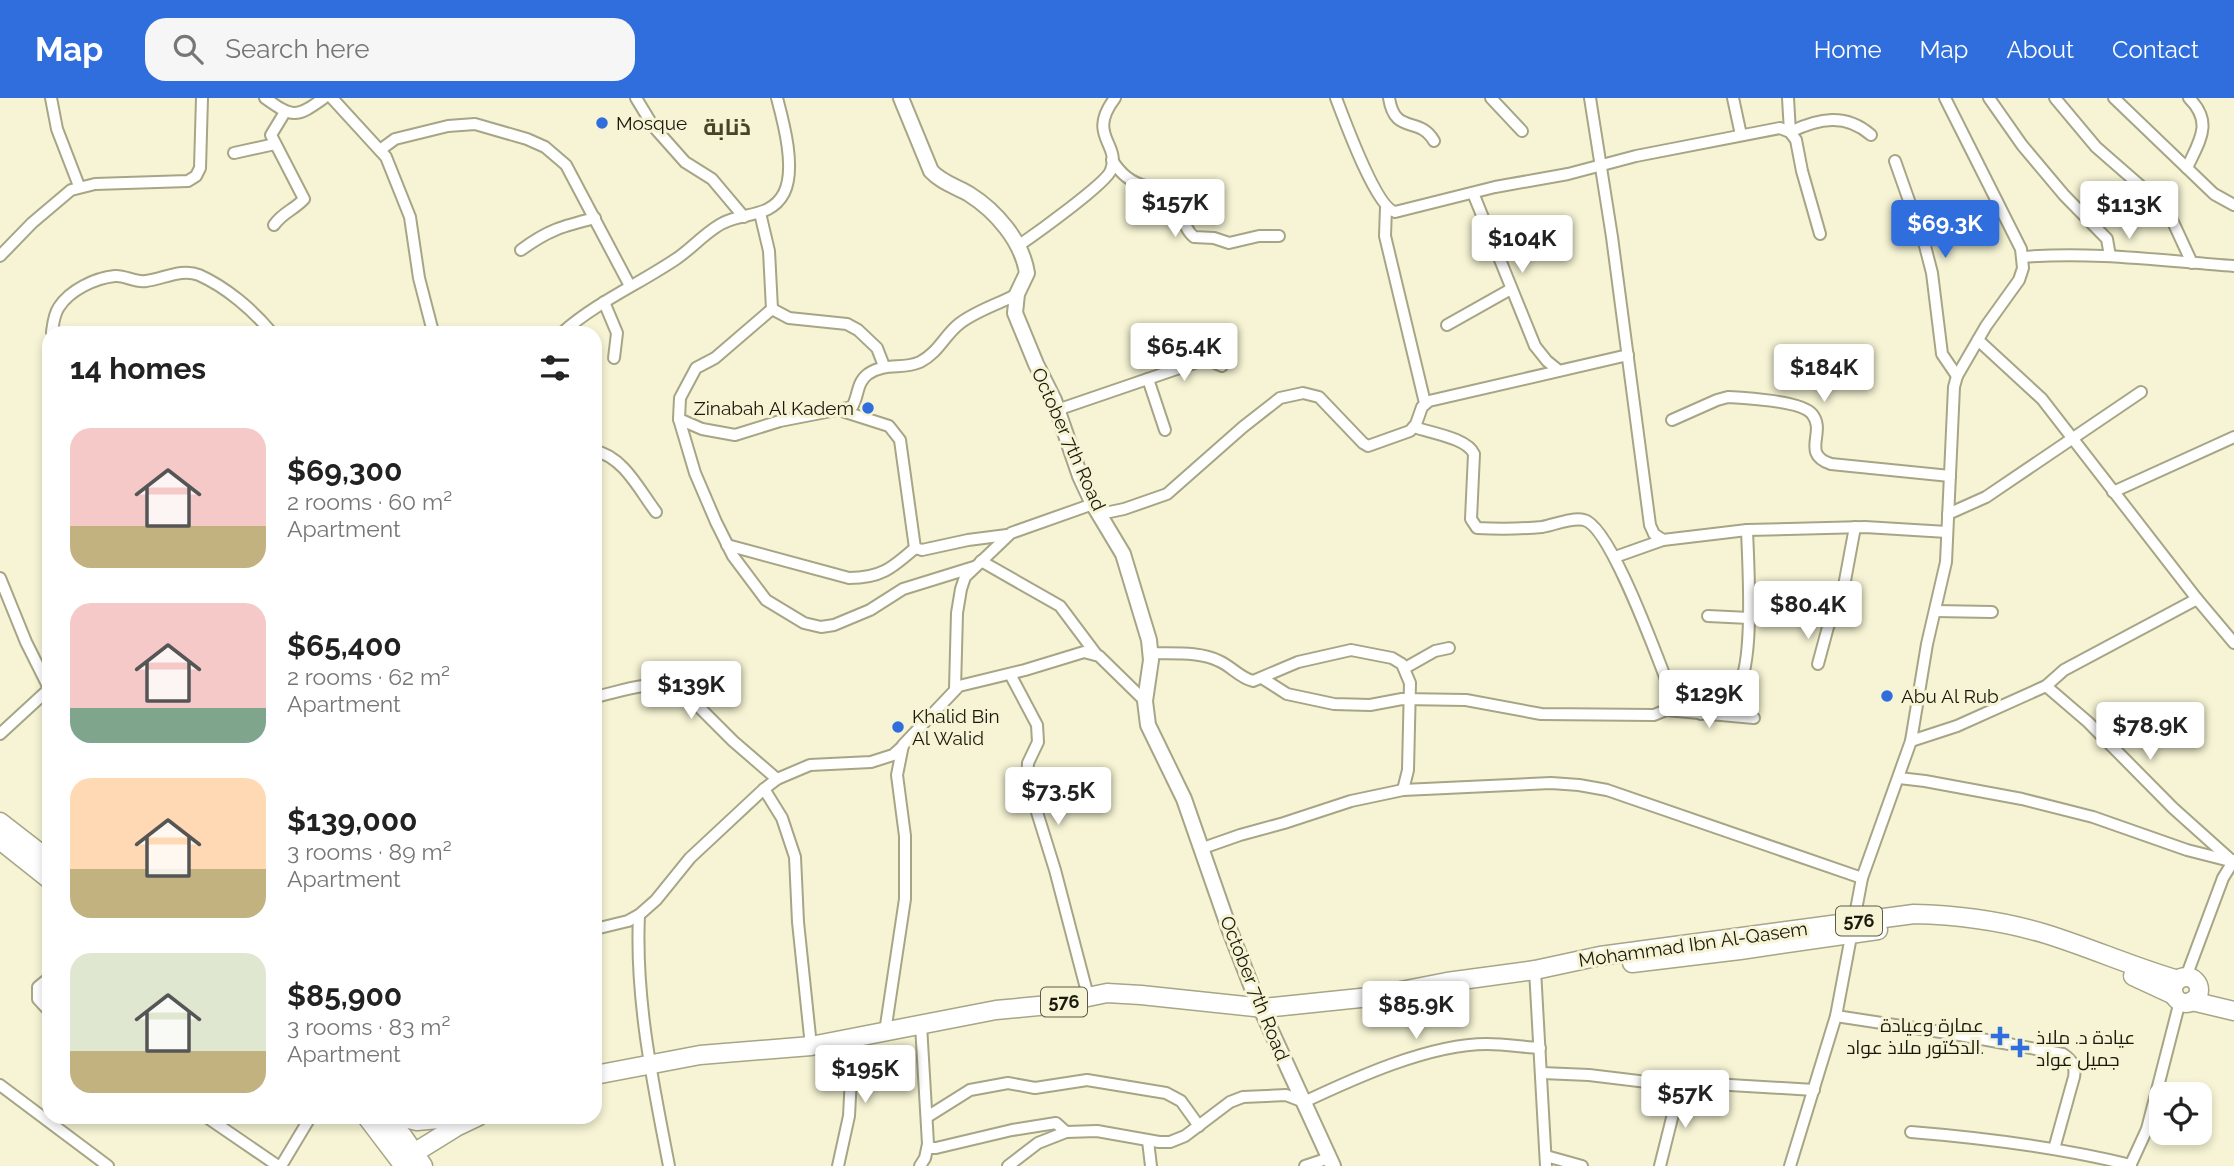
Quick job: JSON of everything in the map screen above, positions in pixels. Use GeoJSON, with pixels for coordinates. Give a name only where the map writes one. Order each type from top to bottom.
{"type":"FeatureCollection","features":[{"type":"Feature","properties":{"kind":"main road"},"geometry":{"type":"LineString","coordinates":[[0,822],[42,855]]}},
{"type":"Feature","properties":{"kind":"main road"},"geometry":{"type":"LineString","coordinates":[[0,840],[42,873]]}},
{"type":"Feature","properties":{"kind":"main road","name":"Mohammad Ibn Al-Qasem"},"geometry":{"type":"LineString","coordinates":[[602,1074],[700,1055],[811,1046],[996,1010],[1049,1005],[1107,993],[1284,1007],[1370,998],[1447,982],[1535,970],[1602,967],[1740,950],[1853,928],[1927,924],[1997,931],[2136,978],[2234,1002]]}},
{"type":"Feature","properties":{"kind":"main road"},"geometry":{"type":"LineString","coordinates":[[2184,990],[2234,1011]]}},
{"type":"Feature","properties":{"kind":"main road"},"geometry":{"type":"LineString","coordinates":[[373,1124],[405,1158]]}},
{"type":"Feature","properties":{"kind":"main road"},"geometry":{"type":"LineString","coordinates":[[390,1124],[405,1158]]}},
{"type":"Feature","properties":{"kind":"main road"},"geometry":{"type":"LineString","coordinates":[[405,1158],[430,1133],[446,1124]]}},
{"type":"Feature","properties":{"kind":"main road"},"geometry":{"type":"LineString","coordinates":[[405,1158],[462,1124]]}},
{"type":"Feature","properties":{"kind":"main road"},"geometry":{"type":"LineString","coordinates":[[430,1166],[431,1144]]}},
{"type":"Feature","properties":{"kind":"street"},"geometry":{"type":"LineString","coordinates":[[51,98],[57,130],[79,187]]}},
{"type":"Feature","properties":{"kind":"street"},"geometry":{"type":"LineString","coordinates":[[0,256],[41,215],[71,190],[79,187],[193,179],[200,168],[202,98]]}},
{"type":"Feature","properties":{"kind":"street"},"geometry":{"type":"LineString","coordinates":[[265,98],[285,112],[300,113],[324,98]]}},
{"type":"Feature","properties":{"kind":"street"},"geometry":{"type":"LineString","coordinates":[[332,98],[386,157],[410,217],[419,278],[431,326]]}},
{"type":"Feature","properties":{"kind":"street"},"geometry":{"type":"LineString","coordinates":[[636,98],[653,126],[685,162],[712,179],[744,217]]}},
{"type":"Feature","properties":{"kind":"street"},"geometry":{"type":"LineString","coordinates":[[571,326],[604,302],[685,254],[721,223],[773,207],[782,196],[789,172],[777,98]]}},
{"type":"Feature","properties":{"kind":"street","name":"October 7th Road"},"geometry":{"type":"LineString","coordinates":[[901,98],[930,171],[937,178],[985,206],[1006,228],[1026,263],[1027,274],[1017,294],[1015,313],[1057,410],[1080,476],[1124,554],[1149,640],[1149,678],[1144,701],[1148,725],[1184,799],[1260,1007],[1331,1162]]}},
{"type":"Feature","properties":{"kind":"street"},"geometry":{"type":"LineString","coordinates":[[1115,98],[1102,120],[1112,160],[1132,181],[1161,187],[1170,192],[1194,237],[1214,238],[1229,243],[1259,236],[1279,236]]}},
{"type":"Feature","properties":{"kind":"street"},"geometry":{"type":"LineString","coordinates":[[1336,98],[1354,144],[1386,207],[1385,236],[1425,403]]}},
{"type":"Feature","properties":{"kind":"street"},"geometry":{"type":"LineString","coordinates":[[1389,98],[1396,118],[1423,129],[1434,141]]}},
{"type":"Feature","properties":{"kind":"street"},"geometry":{"type":"LineString","coordinates":[[1491,98],[1522,131]]}},
{"type":"Feature","properties":{"kind":"street"},"geometry":{"type":"LineString","coordinates":[[1590,98],[1650,525],[1654,534],[1663,540]]}},
{"type":"Feature","properties":{"kind":"street"},"geometry":{"type":"LineString","coordinates":[[1733,98],[1741,135]]}},
{"type":"Feature","properties":{"kind":"street"},"geometry":{"type":"LineString","coordinates":[[1788,98],[1790,132]]}},
{"type":"Feature","properties":{"kind":"street"},"geometry":{"type":"LineString","coordinates":[[1790,1166],[1836,1016],[1862,878],[1911,741],[1946,562],[1953,394],[1957,376],[2019,280],[2023,268],[2023,257],[1946,100],[1960,98]]}},
{"type":"Feature","properties":{"kind":"street"},"geometry":{"type":"LineString","coordinates":[[1989,98],[2022,145],[2107,239],[2110,256]]}},
{"type":"Feature","properties":{"kind":"street"},"geometry":{"type":"LineString","coordinates":[[2055,98],[2096,147],[2167,209],[2192,263]]}},
{"type":"Feature","properties":{"kind":"street"},"geometry":{"type":"LineString","coordinates":[[2114,98],[2218,197],[2234,205]]}},
{"type":"Feature","properties":{"kind":"street"},"geometry":{"type":"LineString","coordinates":[[2187,168],[2203,128],[2199,111],[2189,98]]}},
{"type":"Feature","properties":{"kind":"street"},"geometry":{"type":"LineString","coordinates":[[274,225],[282,213],[304,199],[271,135],[285,112]]}},
{"type":"Feature","properties":{"kind":"street"},"geometry":{"type":"LineString","coordinates":[[1790,132],[1807,123],[1828,118],[1846,120],[1871,135]]}},
{"type":"Feature","properties":{"kind":"street"},"geometry":{"type":"LineString","coordinates":[[380,150],[395,139],[448,126],[475,124],[527,139],[545,148],[566,165],[630,286]]}},
{"type":"Feature","properties":{"kind":"street"},"geometry":{"type":"LineString","coordinates":[[1386,207],[1395,212],[1568,174],[1636,156],[1780,128],[1790,132],[1796,140],[1820,234]]}},
{"type":"Feature","properties":{"kind":"street"},"geometry":{"type":"LineString","coordinates":[[234,153],[275,144]]}},
{"type":"Feature","properties":{"kind":"street"},"geometry":{"type":"LineString","coordinates":[[1018,246],[1110,174],[1112,160]]}},
{"type":"Feature","properties":{"kind":"street"},"geometry":{"type":"LineString","coordinates":[[1895,161],[1932,273],[1942,354],[1957,376]]}},
{"type":"Feature","properties":{"kind":"street"},"geometry":{"type":"LineString","coordinates":[[1473,193],[1536,348],[1558,370]]}},
{"type":"Feature","properties":{"kind":"street"},"geometry":{"type":"LineString","coordinates":[[760,213],[769,251],[772,309]]}},
{"type":"Feature","properties":{"kind":"street"},"geometry":{"type":"LineString","coordinates":[[521,250],[541,234],[595,218]]}},
{"type":"Feature","properties":{"kind":"street"},"geometry":{"type":"LineString","coordinates":[[2023,257],[2055,254],[2110,256],[2234,266]]}},
{"type":"Feature","properties":{"kind":"street"},"geometry":{"type":"LineString","coordinates":[[53,326],[57,310],[64,300],[95,279],[118,276],[145,282],[175,274],[197,274],[219,288],[266,326]]}},
{"type":"Feature","properties":{"kind":"street"},"geometry":{"type":"LineString","coordinates":[[1447,325],[1511,289]]}},
{"type":"Feature","properties":{"kind":"street"},"geometry":{"type":"LineString","coordinates":[[679,419],[702,429],[735,435],[780,421],[852,407],[864,378],[884,366],[908,365],[921,361],[937,350],[962,322],[1017,294]]}},
{"type":"Feature","properties":{"kind":"street"},"geometry":{"type":"LineString","coordinates":[[604,302],[617,333],[614,359]]}},
{"type":"Feature","properties":{"kind":"street"},"geometry":{"type":"LineString","coordinates":[[772,309],[789,318],[847,324],[858,330],[877,348],[884,366]]}},
{"type":"Feature","properties":{"kind":"street"},"geometry":{"type":"LineString","coordinates":[[772,309],[715,358],[696,368],[680,398],[679,419],[695,473],[727,545],[766,600],[814,627],[834,625],[870,610],[903,589],[977,564],[1060,606],[1096,654],[1144,701]]}},
{"type":"Feature","properties":{"kind":"street"},"geometry":{"type":"LineString","coordinates":[[1978,340],[2042,399],[2234,643]]}},
{"type":"Feature","properties":{"kind":"street"},"geometry":{"type":"LineString","coordinates":[[1414,427],[1422,407],[1433,399],[1628,355]]}},
{"type":"Feature","properties":{"kind":"street"},"geometry":{"type":"LineString","coordinates":[[1057,410],[1206,359],[1222,366]]}},
{"type":"Feature","properties":{"kind":"street"},"geometry":{"type":"LineString","coordinates":[[1148,379],[1165,430]]}},
{"type":"Feature","properties":{"kind":"street"},"geometry":{"type":"LineString","coordinates":[[1948,514],[1986,497],[2141,392]]}},
{"type":"Feature","properties":{"kind":"street"},"geometry":{"type":"LineString","coordinates":[[915,548],[922,550],[968,540],[1007,536],[1097,509],[1124,509],[1167,494],[1242,427],[1280,398],[1303,393],[1319,397],[1368,446],[1414,427],[1466,443],[1473,449],[1474,454],[1471,519],[1477,528],[1510,530],[1586,520],[1591,523],[1615,557],[1636,603],[1671,692],[1671,701],[1666,710]]}},
{"type":"Feature","properties":{"kind":"street"},"geometry":{"type":"LineString","coordinates":[[1672,420],[1728,397],[1800,406],[1811,412],[1815,419],[1815,448],[1817,455],[1824,462],[1951,476]]}},
{"type":"Feature","properties":{"kind":"street"},"geometry":{"type":"LineString","coordinates":[[838,409],[889,426],[900,440],[915,548]]}},
{"type":"Feature","properties":{"kind":"street"},"geometry":{"type":"LineString","coordinates":[[2113,492],[2234,437]]}},
{"type":"Feature","properties":{"kind":"street"},"geometry":{"type":"LineString","coordinates":[[602,454],[619,464],[656,512]]}},
{"type":"Feature","properties":{"kind":"street"},"geometry":{"type":"LineString","coordinates":[[1615,557],[1663,540],[1747,530],[1855,527],[1947,532]]}},
{"type":"Feature","properties":{"kind":"street"},"geometry":{"type":"LineString","coordinates":[[1818,664],[1828,626],[1844,586],[1855,527]]}},
{"type":"Feature","properties":{"kind":"street"},"geometry":{"type":"LineString","coordinates":[[1701,713],[1737,688],[1745,668],[1749,618],[1747,530]]}},
{"type":"Feature","properties":{"kind":"street"},"geometry":{"type":"LineString","coordinates":[[955,689],[957,613],[965,577],[1007,536]]}},
{"type":"Feature","properties":{"kind":"street"},"geometry":{"type":"LineString","coordinates":[[727,545],[849,578],[887,572],[915,548]]}},
{"type":"Feature","properties":{"kind":"street"},"geometry":{"type":"LineString","coordinates":[[0,578],[42,675]]}},
{"type":"Feature","properties":{"kind":"street"},"geometry":{"type":"LineString","coordinates":[[1911,741],[1957,726],[2046,686],[2064,670],[2197,599]]}},
{"type":"Feature","properties":{"kind":"street"},"geometry":{"type":"LineString","coordinates":[[1935,611],[1992,612]]}},
{"type":"Feature","properties":{"kind":"street"},"geometry":{"type":"LineString","coordinates":[[1708,616],[1749,618]]}},
{"type":"Feature","properties":{"kind":"street"},"geometry":{"type":"LineString","coordinates":[[1405,668],[1435,651],[1448,648]]}},
{"type":"Feature","properties":{"kind":"street"},"geometry":{"type":"LineString","coordinates":[[1150,653],[1211,658],[1253,681],[1298,662],[1351,650],[1392,658],[1405,668],[1410,683],[1408,770],[1403,790]]}},
{"type":"Feature","properties":{"kind":"street"},"geometry":{"type":"LineString","coordinates":[[602,927],[628,921],[639,915],[656,900],[690,858],[777,779],[810,765],[871,762],[893,755],[955,689],[1080,652],[1096,654]]}},
{"type":"Feature","properties":{"kind":"street"},"geometry":{"type":"LineString","coordinates":[[1010,674],[1037,725],[1038,742],[1028,763],[1027,780],[1055,870],[1088,996]]}},
{"type":"Feature","properties":{"kind":"street"},"geometry":{"type":"LineString","coordinates":[[1262,678],[1287,694],[1334,704],[1370,705],[1409,699],[1466,700],[1541,714],[1654,715],[1666,710],[1754,718]]}},
{"type":"Feature","properties":{"kind":"street"},"geometry":{"type":"LineString","coordinates":[[602,695],[653,684],[668,684],[680,688],[733,741],[777,779]]}},
{"type":"Feature","properties":{"kind":"street"},"geometry":{"type":"LineString","coordinates":[[2046,686],[2088,722],[2173,807],[2234,861]]}},
{"type":"Feature","properties":{"kind":"street"},"geometry":{"type":"LineString","coordinates":[[0,734],[42,695]]}},
{"type":"Feature","properties":{"kind":"street"},"geometry":{"type":"LineString","coordinates":[[885,1032],[905,899],[905,836],[897,775],[903,745]]}},
{"type":"Feature","properties":{"kind":"street"},"geometry":{"type":"LineString","coordinates":[[1899,778],[2022,799],[2093,817],[2187,850],[2234,861]]}},
{"type":"Feature","properties":{"kind":"street"},"geometry":{"type":"LineString","coordinates":[[1203,848],[1351,801],[1403,790],[1551,783],[1593,787],[1862,878]]}},
{"type":"Feature","properties":{"kind":"street"},"geometry":{"type":"LineString","coordinates":[[764,789],[782,818],[796,857],[798,922],[811,1046]]}},
{"type":"Feature","properties":{"kind":"street"},"geometry":{"type":"LineString","coordinates":[[1911,1132],[2090,1154],[2130,1165],[2147,1129],[2184,990],[2223,878],[2234,861]]}},
{"type":"Feature","properties":{"kind":"street"},"geometry":{"type":"LineString","coordinates":[[639,915],[638,951],[649,1064],[669,1166]]}},
{"type":"Feature","properties":{"kind":"street"},"geometry":{"type":"LineString","coordinates":[[1535,970],[1546,1161],[1582,1166]]}},
{"type":"Feature","properties":{"kind":"street"},"geometry":{"type":"LineString","coordinates":[[42,984],[38,987],[38,999],[42,1003]]}},
{"type":"Feature","properties":{"kind":"street"},"geometry":{"type":"LineString","coordinates":[[1836,1016],[2063,1054],[2072,1062],[2075,1072],[2054,1149]]}},
{"type":"Feature","properties":{"kind":"street"},"geometry":{"type":"LineString","coordinates":[[920,1166],[928,1148],[921,1026]]}},
{"type":"Feature","properties":{"kind":"street"},"geometry":{"type":"LineString","coordinates":[[838,1166],[849,1115],[853,1038]]}},
{"type":"Feature","properties":{"kind":"street"},"geometry":{"type":"LineString","coordinates":[[1008,1166],[1038,1143],[1066,1132],[1097,1130],[1163,1142],[1177,1140],[1230,1102],[1242,1097],[1286,1095],[1304,1102],[1398,1063],[1445,1049],[1485,1044],[1540,1048]]}},
{"type":"Feature","properties":{"kind":"street"},"geometry":{"type":"LineString","coordinates":[[1542,1073],[1589,1075],[1680,1086],[1713,1084],[1814,1090]]}},
{"type":"Feature","properties":{"kind":"street"},"geometry":{"type":"LineString","coordinates":[[927,1117],[970,1090],[1008,1083],[1035,1088],[1087,1080],[1167,1093],[1181,1101],[1199,1126]]}},
{"type":"Feature","properties":{"kind":"street"},"geometry":{"type":"LineString","coordinates":[[0,1085],[42,1116]]}},
{"type":"Feature","properties":{"kind":"street"},"geometry":{"type":"LineString","coordinates":[[1660,1166],[1680,1086]]}},
{"type":"Feature","properties":{"kind":"street"},"geometry":{"type":"LineString","coordinates":[[52,1124],[108,1166]]}},
{"type":"Feature","properties":{"kind":"street"},"geometry":{"type":"LineString","coordinates":[[217,1124],[280,1166],[306,1124]]}},
{"type":"Feature","properties":{"kind":"street"},"geometry":{"type":"LineString","coordinates":[[928,1148],[1012,1130],[1056,1124],[1066,1132]]}},
{"type":"Feature","properties":{"kind":"street"},"geometry":{"type":"LineString","coordinates":[[1148,1140],[1151,1166]]}},
{"type":"Feature","properties":{"kind":"street"},"geometry":{"type":"LineString","coordinates":[[1305,1166],[1331,1162]]}},
{"type":"Feature","properties":{"kind":"place","name":"Mosque"},"geometry":{"type":"Point","coordinates":[602,123]}},
{"type":"Feature","properties":{"kind":"place","name":"Zinabah Al Kadem"},"geometry":{"type":"Point","coordinates":[868,408]}},
{"type":"Feature","properties":{"kind":"place","name":"Abu Al Rub"},"geometry":{"type":"Point","coordinates":[1887,696]}},
{"type":"Feature","properties":{"kind":"place","name":"Khalid Bin Al Walid"},"geometry":{"type":"Point","coordinates":[898,727]}},
{"type":"Feature","properties":{"kind":"place","name":"عمارة وعيادة الدكتور ملاذ عواد."},"geometry":{"type":"Point","coordinates":[2000,1036]}},
{"type":"Feature","properties":{"kind":"place","name":"عيادة د. ملاذ جميل عواد"},"geometry":{"type":"Point","coordinates":[2020,1048]}},
{"type":"Feature","properties":{"kind":"district","name":"ذنابة"},"geometry":{"type":"Point","coordinates":[727,127]}}]}
